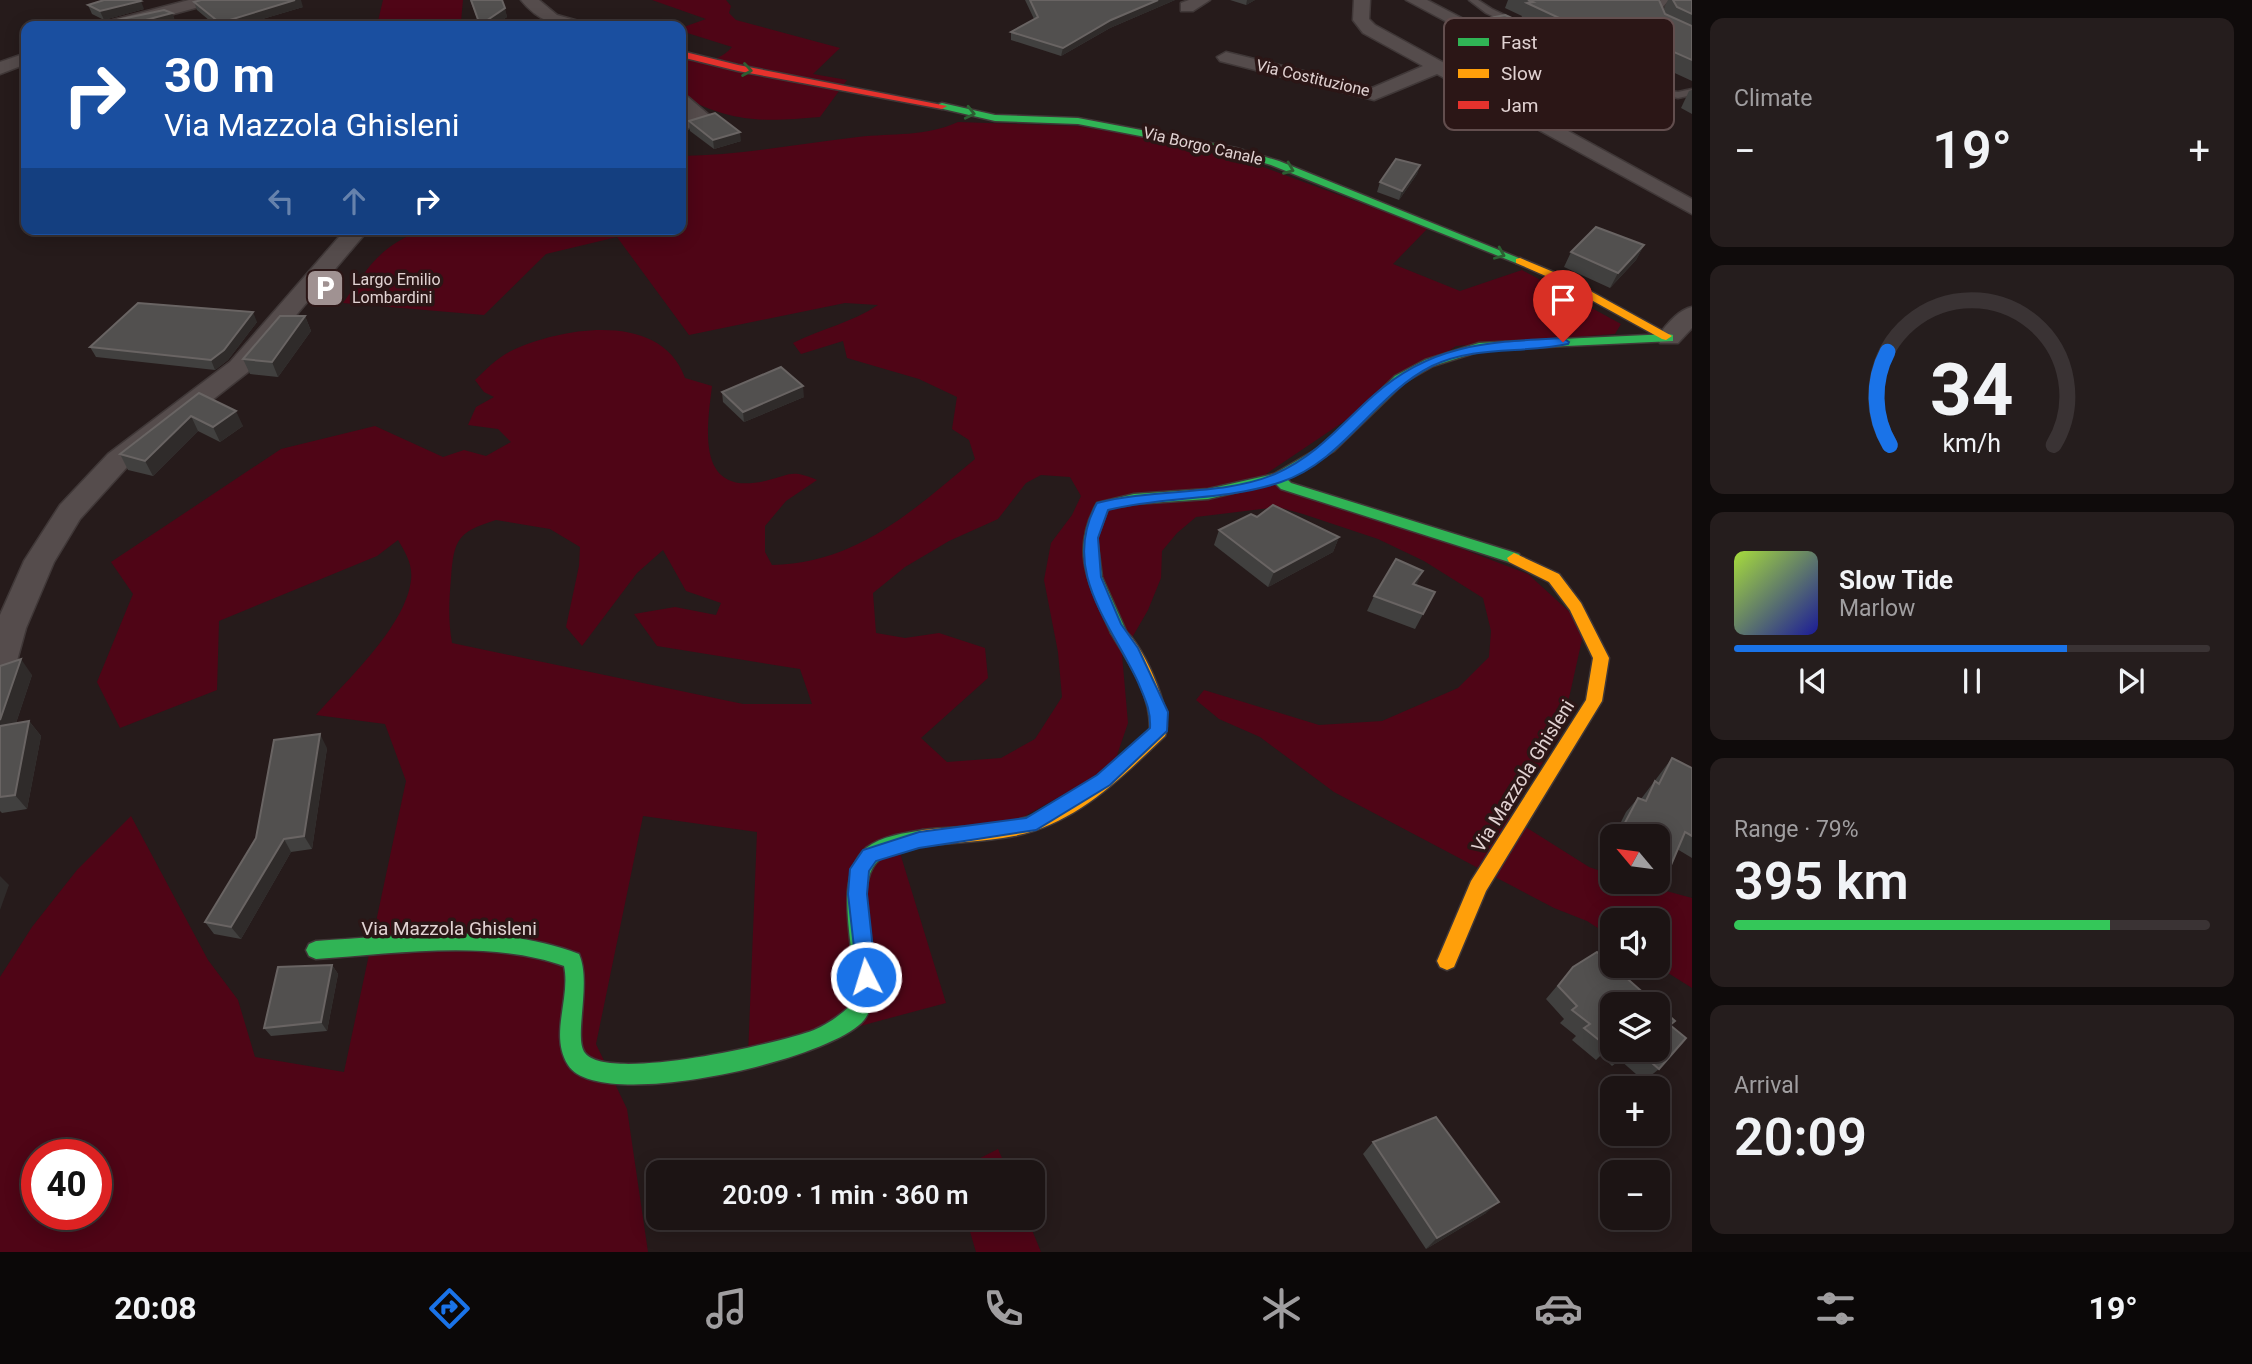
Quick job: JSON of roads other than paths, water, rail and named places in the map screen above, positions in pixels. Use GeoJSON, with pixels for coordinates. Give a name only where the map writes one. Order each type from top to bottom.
{"type":"FeatureCollection","features":[{"type":"Feature","properties":{"kind":"street"},"geometry":{"type":"LineString","coordinates":[[130,21],[208,0]]}},
{"type":"Feature","properties":{"kind":"street"},"geometry":{"type":"LineString","coordinates":[[516,0],[522,13],[530,21]]}},
{"type":"Feature","properties":{"kind":"street"},"geometry":{"type":"LineString","coordinates":[[529,0],[551,19],[558,21]]}},
{"type":"Feature","properties":{"kind":"street"},"geometry":{"type":"LineString","coordinates":[[1362,0],[1360,20],[1369,29],[1444,71]]}},
{"type":"Feature","properties":{"kind":"street"},"geometry":{"type":"LineString","coordinates":[[1414,0],[1458,18]]}},
{"type":"Feature","properties":{"kind":"street"},"geometry":{"type":"LineString","coordinates":[[1429,0],[1462,18]]}},
{"type":"Feature","properties":{"kind":"street","name":"Via Borgo Canale"},"geometry":{"type":"LineString","coordinates":[[686,55],[738,68],[907,98],[995,118],[1077,121],[1236,151],[1275,163],[1439,227],[1559,278],[1675,341]]}},
{"type":"Feature","properties":{"kind":"street","name":"Via Costituzione"},"geometry":{"type":"LineString","coordinates":[[1226,57],[1374,94],[1437,67]]}},
{"type":"Feature","properties":{"kind":"street"},"geometry":{"type":"LineString","coordinates":[[0,69],[21,60]]}},
{"type":"Feature","properties":{"kind":"street"},"geometry":{"type":"LineString","coordinates":[[686,105],[699,115],[686,124]]}},
{"type":"Feature","properties":{"kind":"street"},"geometry":{"type":"LineString","coordinates":[[1551,130],[1692,208]]}},
{"type":"Feature","properties":{"kind":"street"},"geometry":{"type":"LineString","coordinates":[[0,670],[10,628],[39,561],[69,512],[118,460],[239,367],[304,288],[328,248],[349,235]]}},
{"type":"Feature","properties":{"kind":"street"},"geometry":{"type":"LineString","coordinates":[[1675,341],[1692,314]]}},
{"type":"Feature","properties":{"kind":"street","name":"Via Mazzola Ghisleni"},"geometry":{"type":"LineString","coordinates":[[316,950],[460,945],[522,946],[556,951],[571,959],[578,977],[571,1038],[575,1058],[582,1068],[596,1072],[665,1071],[721,1063],[831,1035],[850,1021],[860,1007],[866,977],[858,894],[859,869],[870,855],[919,840],[1030,825],[1104,780],[1159,731],[1160,712],[1130,648],[1114,626],[1094,577],[1090,538],[1102,506],[1134,499],[1208,494],[1279,478],[1329,448],[1400,379],[1429,363],[1483,346],[1675,341]]}},
{"type":"Feature","properties":{"kind":"street","name":"Via Mazzola Ghisleni"},"geometry":{"type":"LineString","coordinates":[[1279,478],[1286,486],[1519,560],[1554,578],[1576,607],[1601,658],[1594,701],[1478,887],[1447,961]]}},
{"type":"Feature","properties":{"kind":"lane"},"geometry":{"type":"LineString","coordinates":[[1474,0],[1504,18]]}},
{"type":"Feature","properties":{"kind":"lane"},"geometry":{"type":"LineString","coordinates":[[1659,18],[1656,10],[1665,0]]}},
{"type":"Feature","properties":{"kind":"lane"},"geometry":{"type":"LineString","coordinates":[[1674,32],[1692,41]]}},
{"type":"Feature","properties":{"kind":"lane"},"geometry":{"type":"LineString","coordinates":[[1674,94],[1692,92]]}},
{"type":"Feature","properties":{"kind":"place","name":"Largo Emilio Lombardini"},"geometry":{"type":"Point","coordinates":[325,288]}}]}
